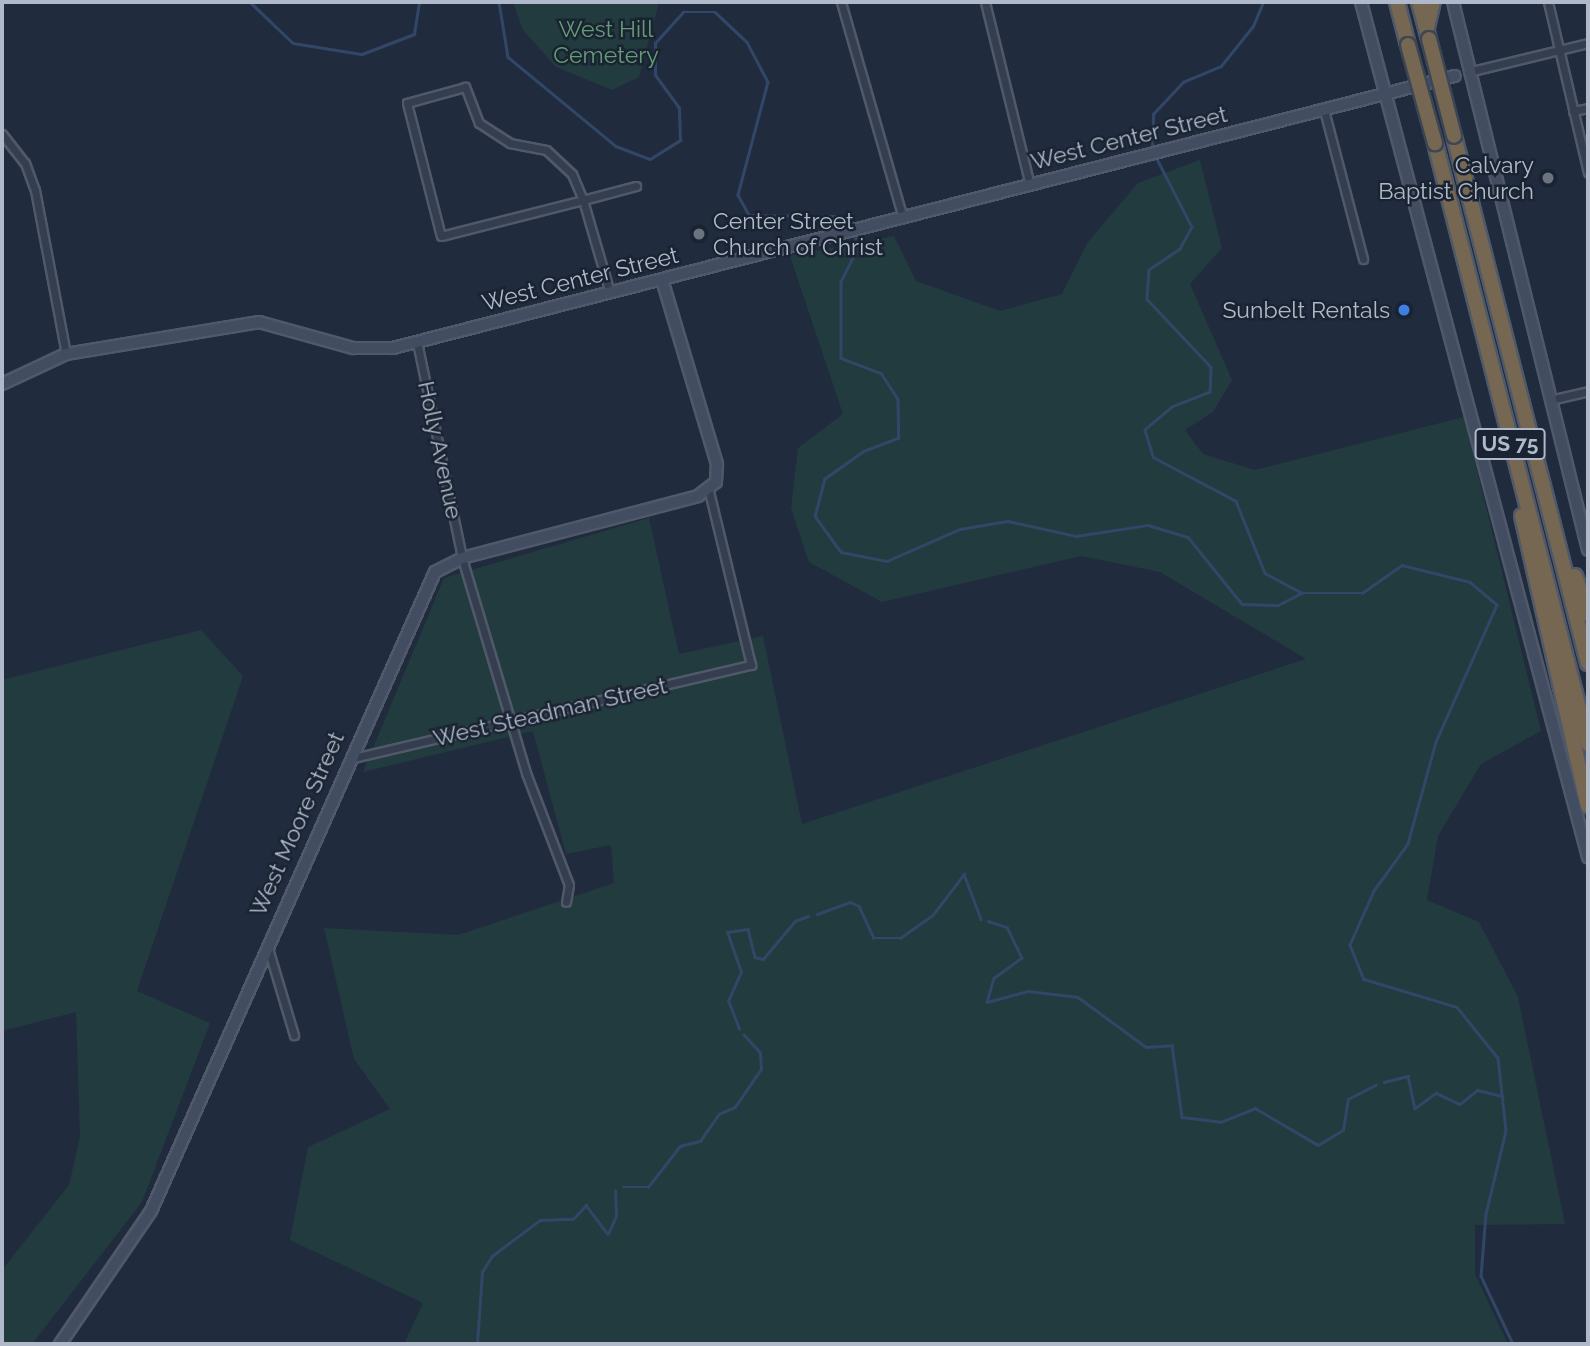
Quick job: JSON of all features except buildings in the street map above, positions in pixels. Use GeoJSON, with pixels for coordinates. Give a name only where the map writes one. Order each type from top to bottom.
{"type":"FeatureCollection","features":[{"type":"Feature","properties":{"kind":"highway"},"geometry":{"type":"LineString","coordinates":[[1386,2],[1401,20]]}},
{"type":"Feature","properties":{"kind":"highway","name":"US 75"},"geometry":{"type":"LineString","coordinates":[[1396,2],[1435,143],[1588,744]]}},
{"type":"Feature","properties":{"kind":"highway","name":"US 75"},"geometry":{"type":"LineString","coordinates":[[1419,2],[1588,663]]}},
{"type":"Feature","properties":{"kind":"highway"},"geometry":{"type":"LineString","coordinates":[[1427,34],[1433,2]]}},
{"type":"Feature","properties":{"kind":"highway"},"geometry":{"type":"LineString","coordinates":[[1504,422],[1535,588],[1588,806]]}},
{"type":"Feature","properties":{"kind":"highway"},"geometry":{"type":"LineString","coordinates":[[1544,488],[1588,614]]}},
{"type":"Feature","properties":{"kind":"street"},"geometry":{"type":"LineString","coordinates":[[841,2],[903,218]]}},
{"type":"Feature","properties":{"kind":"street"},"geometry":{"type":"LineString","coordinates":[[985,2],[1030,185]]}},
{"type":"Feature","properties":{"kind":"street"},"geometry":{"type":"LineString","coordinates":[[1361,2],[1588,857]]}},
{"type":"Feature","properties":{"kind":"street"},"geometry":{"type":"LineString","coordinates":[[1453,2],[1468,72],[1588,550]]}},
{"type":"Feature","properties":{"kind":"street"},"geometry":{"type":"LineString","coordinates":[[1548,2],[1588,172]]}},
{"type":"Feature","properties":{"kind":"street"},"geometry":{"type":"LineString","coordinates":[[1468,72],[1588,43]]}},
{"type":"Feature","properties":{"kind":"street","name":"West Center Street"},"geometry":{"type":"LineString","coordinates":[[2,384],[66,354],[259,322],[353,348],[417,342],[1455,76]]}},
{"type":"Feature","properties":{"kind":"street"},"geometry":{"type":"LineString","coordinates":[[610,293],[583,200],[572,174],[546,150],[510,143],[479,123],[465,87],[407,103],[441,236],[583,200],[636,186]]}},
{"type":"Feature","properties":{"kind":"street"},"geometry":{"type":"LineString","coordinates":[[1573,111],[1588,108]]}},
{"type":"Feature","properties":{"kind":"street"},"geometry":{"type":"LineString","coordinates":[[1324,110],[1363,259]]}},
{"type":"Feature","properties":{"kind":"street"},"geometry":{"type":"LineString","coordinates":[[2,134],[25,163],[35,190],[66,354]]}},
{"type":"Feature","properties":{"kind":"street"},"geometry":{"type":"LineString","coordinates":[[662,280],[717,464],[709,492]]}},
{"type":"Feature","properties":{"kind":"street","name":"Holly Avenue"},"geometry":{"type":"LineString","coordinates":[[417,342],[462,558],[515,722],[526,773],[569,885],[566,902]]}},
{"type":"Feature","properties":{"kind":"street"},"geometry":{"type":"LineString","coordinates":[[1550,400],[1588,391]]}},
{"type":"Feature","properties":{"kind":"street","name":"West Moore Street"},"geometry":{"type":"LineString","coordinates":[[60,1344],[151,1211],[266,944],[428,583],[443,565],[462,558],[709,492]]}},
{"type":"Feature","properties":{"kind":"street","name":"West Steadman Street"},"geometry":{"type":"LineString","coordinates":[[349,758],[515,722],[751,665],[709,492]]}},
{"type":"Feature","properties":{"kind":"street"},"geometry":{"type":"LineString","coordinates":[[266,944],[294,1035]]}},
{"type":"Feature","properties":{"kind":"green space","name":"West Hill Cemetery"},"geometry":{"type":"Polygon","coordinates":[[[513,2],[659,2],[639,77],[612,90],[556,67],[523,30],[513,2]]]}},
{"type":"Feature","properties":{"kind":"green space"},"geometry":{"type":"Polygon","coordinates":[[[1200,160],[1222,248],[1190,284],[1232,380],[1213,412],[1185,430],[1203,454],[1255,470],[1464,417],[1541,731],[1481,764],[1438,836],[1427,900],[1479,922],[1518,997],[1565,1224],[1475,1225],[1475,1274],[1508,1344],[404,1344],[423,1303],[290,1240],[308,1147],[390,1109],[354,1059],[324,928],[458,935],[614,883],[611,845],[566,854],[533,731],[363,772],[444,578],[649,518],[679,654],[763,636],[802,824],[1306,659],[1160,572],[1081,556],[882,602],[809,562],[791,508],[798,448],[843,414],[790,256],[894,236],[916,281],[1000,311],[1062,294],[1088,242],[1138,183],[1200,160]]]}},
{"type":"Feature","properties":{"kind":"green space"},"geometry":{"type":"Polygon","coordinates":[[[201,630],[243,676],[137,991],[210,1023],[142,1202],[32,1344],[2,1344],[2,1270],[69,1185],[80,1136],[76,1012],[2,1031],[2,680],[201,630]]]}},
{"type":"Feature","properties":{"kind":"waterway"},"geometry":{"type":"LineString","coordinates":[[250,2],[293,43],[362,54],[414,34],[419,2]]}},
{"type":"Feature","properties":{"kind":"waterway"},"geometry":{"type":"LineString","coordinates":[[499,2],[508,57],[616,146],[650,159],[680,140],[679,108],[655,75],[655,43],[683,12],[715,12],[747,42],[768,82],[738,195],[749,215],[841,216],[855,226]]}},
{"type":"Feature","properties":{"kind":"waterway"},"geometry":{"type":"LineString","coordinates":[[1152,149],[1153,114],[1183,82],[1221,66],[1253,26],[1263,2]]}},
{"type":"Feature","properties":{"kind":"waterway"},"geometry":{"type":"LineString","coordinates":[[1155,155],[1192,227],[1180,249],[1149,270],[1147,299],[1211,367],[1210,392],[1172,407],[1145,430],[1153,457],[1236,501],[1265,573],[1302,593],[1362,593],[1402,565],[1470,582],[1497,605],[1436,742],[1408,844],[1374,891],[1350,945],[1364,979],[1457,1007],[1498,1058],[1506,1131],[1486,1214],[1481,1276],[1513,1344]]}},
{"type":"Feature","properties":{"kind":"waterway"},"geometry":{"type":"LineString","coordinates":[[856,233],[855,254],[841,281],[841,358],[881,373],[898,399],[899,438],[863,452],[825,479],[815,516],[841,552],[887,561],[960,529],[1008,521],[1076,536],[1148,525],[1188,537],[1242,604],[1278,605],[1302,593]]}},
{"type":"Feature","properties":{"kind":"waterway"},"geometry":{"type":"LineString","coordinates":[[817,914],[850,902],[859,906],[874,938],[900,938],[932,916],[964,874],[981,919]]}},
{"type":"Feature","properties":{"kind":"waterway"},"geometry":{"type":"LineString","coordinates":[[739,1029],[728,1001],[741,972],[727,932],[748,929],[755,957],[763,959],[795,921],[808,916]]}},
{"type":"Feature","properties":{"kind":"waterway"},"geometry":{"type":"LineString","coordinates":[[988,921],[1007,927],[1022,958],[994,978],[987,1002],[1028,991],[1078,997],[1146,1047],[1172,1045],[1182,1117],[1221,1122],[1255,1108],[1318,1145],[1343,1130],[1348,1099],[1376,1085]]}},
{"type":"Feature","properties":{"kind":"waterway"},"geometry":{"type":"LineString","coordinates":[[623,1187],[648,1187],[680,1146],[700,1141],[719,1114],[735,1107],[761,1069],[760,1053],[744,1035]]}},
{"type":"Feature","properties":{"kind":"waterway"},"geometry":{"type":"LineString","coordinates":[[1384,1082],[1408,1076],[1415,1108],[1436,1093],[1460,1104],[1477,1090],[1502,1096]]}},
{"type":"Feature","properties":{"kind":"waterway"},"geometry":{"type":"LineString","coordinates":[[477,1344],[482,1272],[492,1256],[540,1220],[573,1219],[586,1205],[608,1234],[616,1216],[615,1191]]}},
{"type":"Feature","properties":{"kind":"place","name":"Calvary Baptist Church"},"geometry":{"type":"Point","coordinates":[1548,178]}},
{"type":"Feature","properties":{"kind":"place","name":"Center Street Church of Christ"},"geometry":{"type":"Point","coordinates":[699,234]}},
{"type":"Feature","properties":{"kind":"place","name":"Sunbelt Rentals"},"geometry":{"type":"Point","coordinates":[1404,310]}}]}
